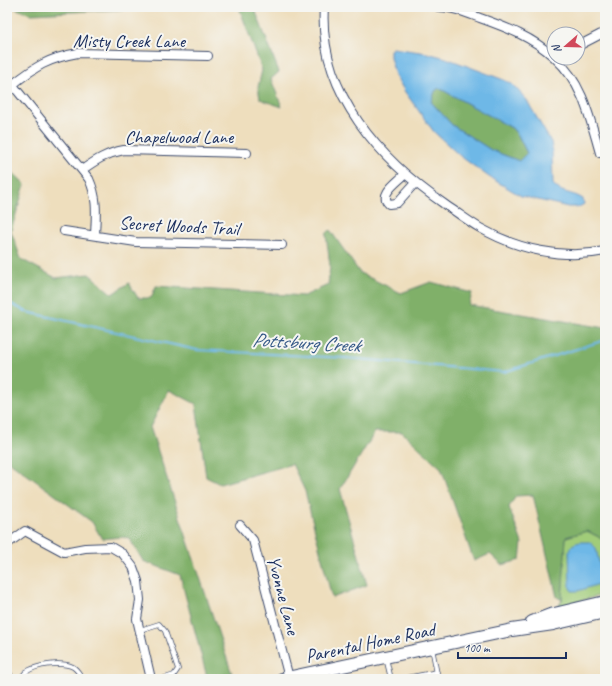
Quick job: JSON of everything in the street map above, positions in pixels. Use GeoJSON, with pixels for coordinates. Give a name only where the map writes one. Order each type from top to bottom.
{"type":"FeatureCollection","features":[{"type":"Feature","properties":{"kind":"main road","name":"Parental Home Road"},"geometry":{"type":"LineString","coordinates":[[512,630],[550,615],[605,602]]}},
{"type":"Feature","properties":{"kind":"main road","name":"Parental Home Road"},"geometry":{"type":"LineString","coordinates":[[286,678],[313,676],[431,647],[512,630],[553,624],[605,612]]}},
{"type":"Feature","properties":{"kind":"street"},"geometry":{"type":"LineString","coordinates":[[324,7],[326,47],[334,75],[342,92],[370,138],[415,183],[478,227],[522,246],[538,250],[563,253],[586,254],[605,251]]}},
{"type":"Feature","properties":{"kind":"street"},"geometry":{"type":"LineString","coordinates":[[438,7],[463,12],[511,29],[536,42],[546,50]]}},
{"type":"Feature","properties":{"kind":"street"},"geometry":{"type":"LineString","coordinates":[[586,42],[605,32]]}},
{"type":"Feature","properties":{"kind":"street","name":"Misty Creek Lane"},"geometry":{"type":"LineString","coordinates":[[10,81],[50,60],[58,57],[78,54],[208,56]]}},
{"type":"Feature","properties":{"kind":"street"},"geometry":{"type":"LineString","coordinates":[[563,66],[577,85],[584,99],[600,153]]}},
{"type":"Feature","properties":{"kind":"street"},"geometry":{"type":"LineString","coordinates":[[10,81],[82,170]]}},
{"type":"Feature","properties":{"kind":"street","name":"Chapelwood Lane"},"geometry":{"type":"LineString","coordinates":[[82,170],[108,154],[124,150],[247,153]]}},
{"type":"Feature","properties":{"kind":"street","name":"Secret Woods Trail"},"geometry":{"type":"LineString","coordinates":[[82,170],[95,195],[97,208],[95,235],[136,242],[282,245]]}},
{"type":"Feature","properties":{"kind":"street"},"geometry":{"type":"LineString","coordinates":[[405,174],[387,192],[385,197],[389,204],[397,203],[415,183]]}},
{"type":"Feature","properties":{"kind":"street"},"geometry":{"type":"LineString","coordinates":[[64,231],[95,235]]}},
{"type":"Feature","properties":{"kind":"street","name":"Yvonne Lane"},"geometry":{"type":"LineString","coordinates":[[240,525],[253,540],[286,678]]}},
{"type":"Feature","properties":{"kind":"street"},"geometry":{"type":"LineString","coordinates":[[7,544],[25,531],[64,552],[85,548],[111,547],[123,554],[133,567],[138,581],[140,600],[138,619],[151,679]]}},
{"type":"Feature","properties":{"kind":"lane"},"geometry":{"type":"LineString","coordinates":[[140,630],[159,624],[165,631],[178,669],[174,675],[162,679]]}},
{"type":"Feature","properties":{"kind":"lane"},"geometry":{"type":"LineString","coordinates":[[431,647],[438,679]]}},
{"type":"Feature","properties":{"kind":"lane"},"geometry":{"type":"LineString","coordinates":[[386,657],[391,679]]}},
{"type":"Feature","properties":{"kind":"lane"},"geometry":{"type":"LineString","coordinates":[[20,679],[26,672],[39,666],[54,664],[67,665],[74,668],[83,679]]}},
{"type":"Feature","properties":{"kind":"lane"},"geometry":{"type":"LineString","coordinates":[[7,668],[12,679]]}},
{"type":"Feature","properties":{"kind":"lane"},"geometry":{"type":"LineString","coordinates":[[401,679],[437,672]]}},
{"type":"Feature","properties":{"kind":"green space"},"geometry":{"type":"Polygon","coordinates":[[[11,7],[175,7],[31,14],[11,7]]]}},
{"type":"Feature","properties":{"kind":"green space"},"geometry":{"type":"Polygon","coordinates":[[[239,7],[254,7],[279,72],[271,79],[282,107],[260,99],[258,87],[262,70],[239,7]]]}},
{"type":"Feature","properties":{"kind":"green space"},"geometry":{"type":"Polygon","coordinates":[[[439,88],[512,128],[518,135],[527,153],[519,161],[491,150],[452,125],[431,102],[435,91],[439,88]]]}},
{"type":"Feature","properties":{"kind":"green space"},"geometry":{"type":"Polygon","coordinates":[[[7,167],[25,184],[11,231],[21,259],[56,278],[89,274],[112,294],[129,283],[138,298],[151,298],[156,286],[304,296],[328,285],[330,266],[326,234],[330,230],[360,273],[401,293],[431,282],[472,293],[469,305],[605,328],[605,540],[587,531],[566,537],[562,600],[557,597],[533,495],[516,496],[509,507],[522,543],[520,560],[502,565],[490,554],[474,561],[441,468],[402,432],[375,432],[340,489],[367,585],[332,598],[305,491],[292,464],[220,484],[206,477],[196,404],[169,390],[150,427],[232,674],[207,677],[180,575],[143,561],[129,538],[120,537],[102,539],[92,522],[7,460],[7,167]]]}},
{"type":"Feature","properties":{"kind":"green space"},"geometry":{"type":"Polygon","coordinates":[[[587,531],[604,540],[605,594],[558,607],[562,600],[566,537],[587,531]]]}},
{"type":"Feature","properties":{"kind":"water"},"geometry":{"type":"Polygon","coordinates":[[[393,48],[427,53],[446,58],[512,84],[526,99],[551,142],[553,184],[559,190],[583,199],[584,204],[579,207],[568,207],[521,196],[489,177],[460,156],[434,132],[405,92],[395,75],[390,57],[390,50],[393,48]],[[439,88],[435,91],[431,102],[452,125],[491,150],[519,161],[527,153],[518,135],[512,128],[439,88]]]}},
{"type":"Feature","properties":{"kind":"water"},"geometry":{"type":"Polygon","coordinates":[[[581,542],[590,542],[596,548],[603,581],[602,583],[578,591],[572,591],[570,588],[569,552],[573,545],[581,542]]]}},
{"type":"Feature","properties":{"kind":"waterway","name":"Pottsburg Creek"},"geometry":{"type":"LineString","coordinates":[[7,302],[27,312],[197,350],[346,358],[504,372],[605,340]]}}]}
